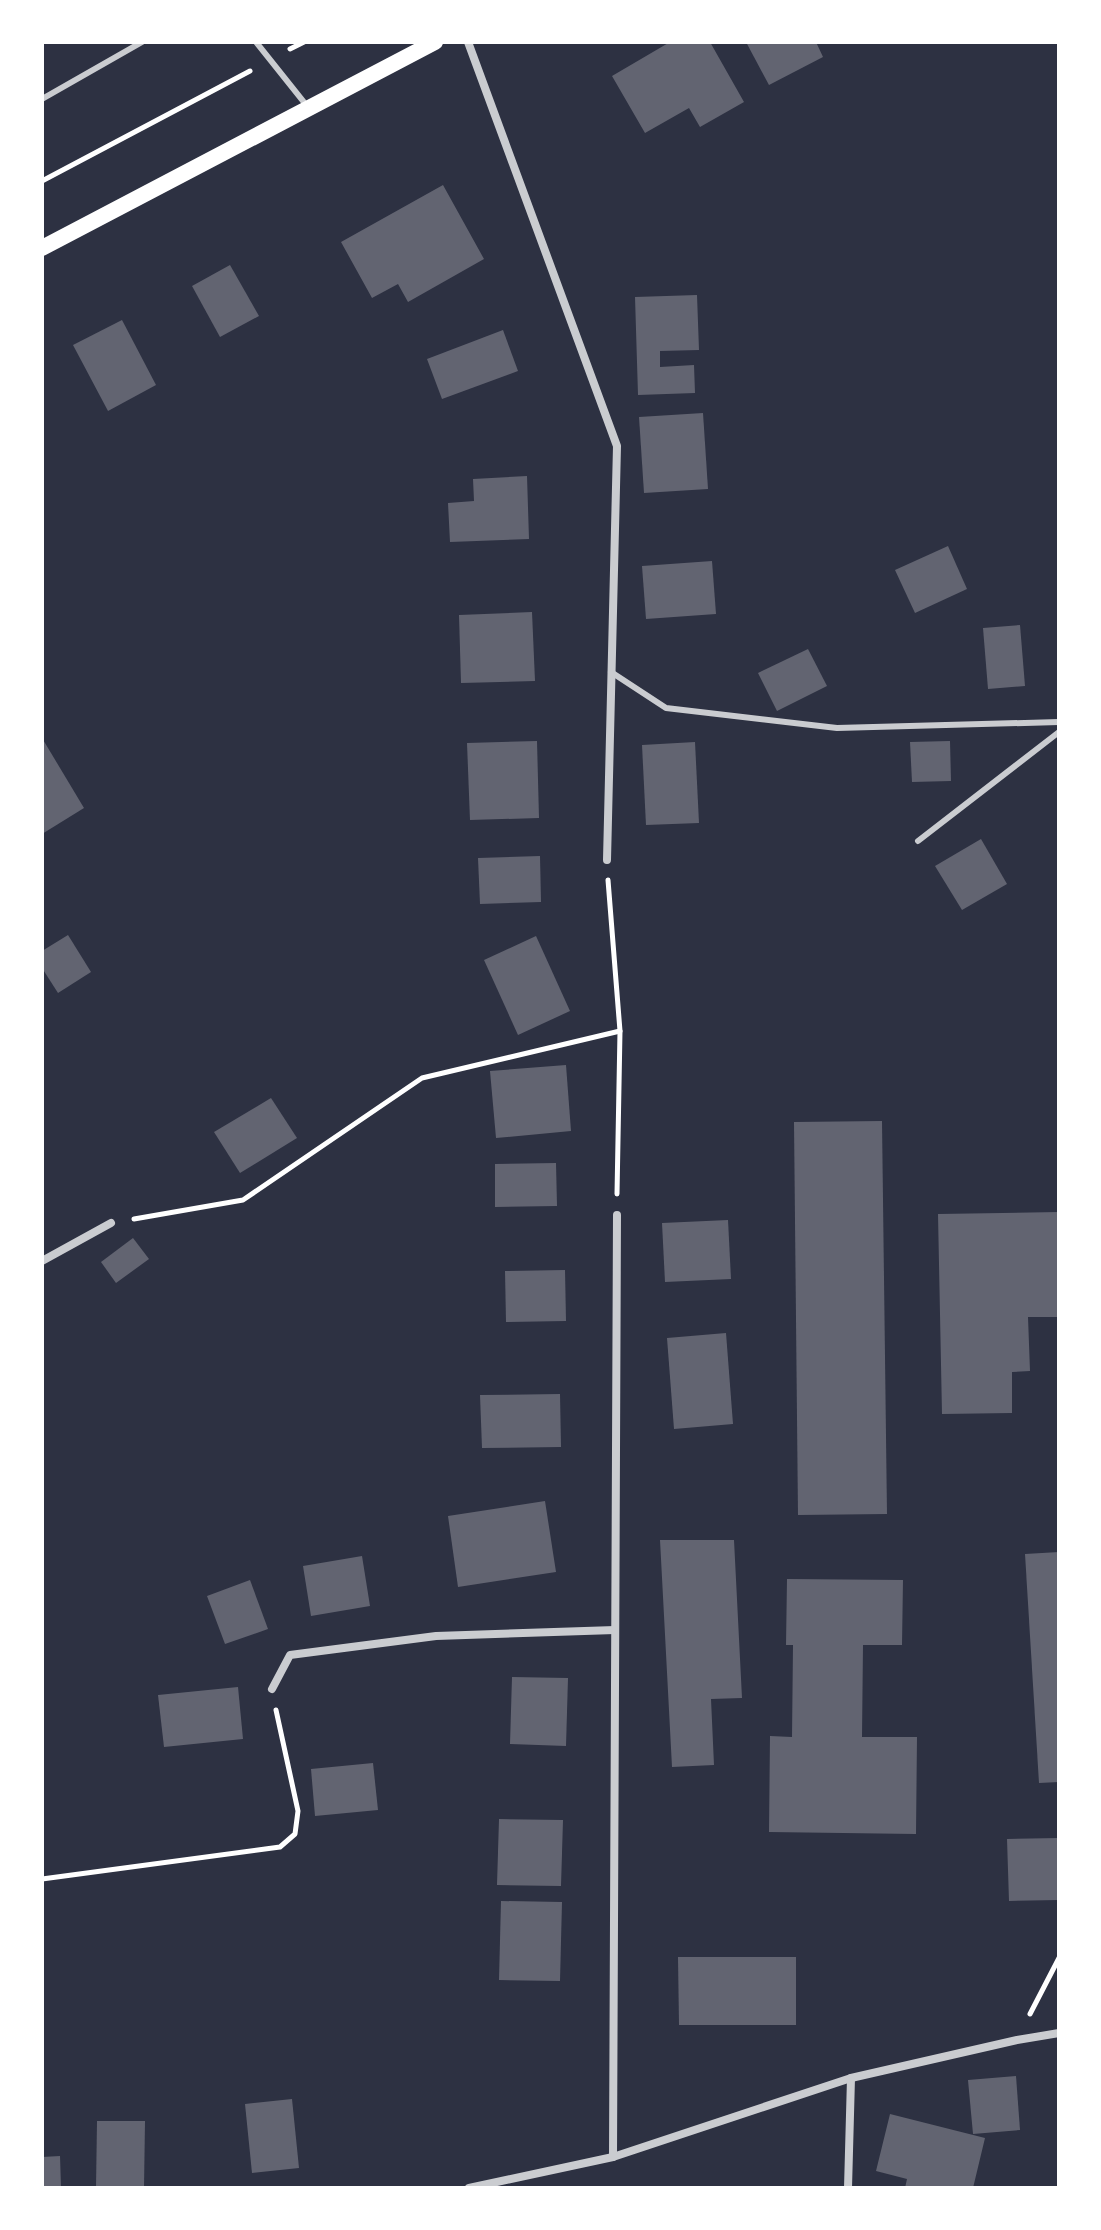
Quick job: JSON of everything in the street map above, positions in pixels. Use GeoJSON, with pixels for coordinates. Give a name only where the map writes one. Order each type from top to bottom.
{"type":"FeatureCollection","features":[{"type":"Feature","properties":{"kind":"main road"},"geometry":{"type":"LineString","coordinates":[[42,248],[435,42]]}},
{"type":"Feature","properties":{"kind":"street"},"geometry":{"type":"LineString","coordinates":[[468,42],[617,446],[607,860]]}},
{"type":"Feature","properties":{"kind":"street"},"geometry":{"type":"LineString","coordinates":[[613,2157],[617,1215]]}},
{"type":"Feature","properties":{"kind":"street"},"geometry":{"type":"LineString","coordinates":[[42,1261],[111,1223]]}},
{"type":"Feature","properties":{"kind":"street"},"geometry":{"type":"LineString","coordinates":[[272,1689],[290,1655],[436,1636],[615,1630]]}},
{"type":"Feature","properties":{"kind":"street"},"geometry":{"type":"LineString","coordinates":[[469,2188],[613,2157],[851,2078],[1059,2033]]}},
{"type":"Feature","properties":{"kind":"street"},"geometry":{"type":"LineString","coordinates":[[848,2188],[851,2078]]}},
{"type":"Feature","properties":{"kind":"lane"},"geometry":{"type":"LineString","coordinates":[[42,99],[142,42]]}},
{"type":"Feature","properties":{"kind":"lane"},"geometry":{"type":"LineString","coordinates":[[256,42],[309,108]]}},
{"type":"Feature","properties":{"kind":"lane"},"geometry":{"type":"LineString","coordinates":[[611,672],[666,708],[837,728],[1059,722]]}},
{"type":"Feature","properties":{"kind":"lane"},"geometry":{"type":"LineString","coordinates":[[918,841],[1059,732]]}},
{"type":"Feature","properties":{"kind":"path"},"geometry":{"type":"LineString","coordinates":[[42,181],[304,42]]}},
{"type":"Feature","properties":{"kind":"path"},"geometry":{"type":"LineString","coordinates":[[607,860],[620,1031],[617,1215]]}},
{"type":"Feature","properties":{"kind":"path"},"geometry":{"type":"LineString","coordinates":[[111,1223],[243,1200],[422,1078],[620,1031]]}},
{"type":"Feature","properties":{"kind":"path"},"geometry":{"type":"LineString","coordinates":[[42,1879],[280,1847],[295,1834],[298,1811],[272,1689]]}},
{"type":"Feature","properties":{"kind":"path"},"geometry":{"type":"LineString","coordinates":[[1017,2040],[1059,1958]]}},
{"type":"Feature","properties":{"kind":"building"},"geometry":{"type":"Polygon","coordinates":[[[670,42],[710,42],[744,102],[700,127],[689,108],[645,133],[612,76],[670,42]]]}},
{"type":"Feature","properties":{"kind":"building"},"geometry":{"type":"Polygon","coordinates":[[[746,42],[816,42],[823,57],[769,85],[746,42]]]}},
{"type":"Feature","properties":{"kind":"building"},"geometry":{"type":"Polygon","coordinates":[[[443,185],[484,259],[408,302],[398,284],[372,298],[341,242],[443,185]]]}},
{"type":"Feature","properties":{"kind":"building"},"geometry":{"type":"Polygon","coordinates":[[[230,265],[259,316],[220,337],[192,286],[230,265]]]}},
{"type":"Feature","properties":{"kind":"building"},"geometry":{"type":"Polygon","coordinates":[[[697,295],[699,350],[660,351],[660,367],[694,365],[695,393],[638,395],[635,297],[697,295]]]}},
{"type":"Feature","properties":{"kind":"building"},"geometry":{"type":"Polygon","coordinates":[[[122,320],[156,385],[108,411],[73,345],[122,320]]]}},
{"type":"Feature","properties":{"kind":"building"},"geometry":{"type":"Polygon","coordinates":[[[503,330],[518,371],[442,399],[427,359],[503,330]]]}},
{"type":"Feature","properties":{"kind":"building"},"geometry":{"type":"Polygon","coordinates":[[[703,413],[708,489],[644,493],[639,417],[703,413]]]}},
{"type":"Feature","properties":{"kind":"building"},"geometry":{"type":"Polygon","coordinates":[[[527,476],[529,539],[450,542],[448,503],[474,501],[473,479],[527,476]]]}},
{"type":"Feature","properties":{"kind":"building"},"geometry":{"type":"Polygon","coordinates":[[[948,546],[967,589],[915,613],[895,570],[948,546]]]}},
{"type":"Feature","properties":{"kind":"building"},"geometry":{"type":"Polygon","coordinates":[[[712,561],[716,614],[646,619],[642,566],[712,561]]]}},
{"type":"Feature","properties":{"kind":"building"},"geometry":{"type":"Polygon","coordinates":[[[532,612],[535,681],[461,683],[459,615],[532,612]]]}},
{"type":"Feature","properties":{"kind":"building"},"geometry":{"type":"Polygon","coordinates":[[[1020,625],[1025,686],[988,689],[983,628],[1020,625]]]}},
{"type":"Feature","properties":{"kind":"building"},"geometry":{"type":"Polygon","coordinates":[[[808,649],[827,686],[777,711],[758,673],[808,649]]]}},
{"type":"Feature","properties":{"kind":"building"},"geometry":{"type":"Polygon","coordinates":[[[42,738],[84,808],[42,834],[42,738]]]}},
{"type":"Feature","properties":{"kind":"building"},"geometry":{"type":"Polygon","coordinates":[[[537,741],[539,818],[470,820],[467,743],[537,741]]]}},
{"type":"Feature","properties":{"kind":"building"},"geometry":{"type":"Polygon","coordinates":[[[950,741],[951,781],[912,782],[910,742],[950,741]]]}},
{"type":"Feature","properties":{"kind":"building"},"geometry":{"type":"Polygon","coordinates":[[[695,742],[699,823],[646,825],[642,745],[695,742]]]}},
{"type":"Feature","properties":{"kind":"building"},"geometry":{"type":"Polygon","coordinates":[[[981,839],[1007,884],[962,910],[935,866],[981,839]]]}},
{"type":"Feature","properties":{"kind":"building"},"geometry":{"type":"Polygon","coordinates":[[[540,856],[541,902],[480,904],[478,858],[540,856]]]}},
{"type":"Feature","properties":{"kind":"building"},"geometry":{"type":"Polygon","coordinates":[[[68,935],[91,972],[58,993],[42,968],[42,951],[68,935]]]}},
{"type":"Feature","properties":{"kind":"building"},"geometry":{"type":"Polygon","coordinates":[[[536,936],[570,1011],[518,1035],[484,960],[536,936]]]}},
{"type":"Feature","properties":{"kind":"building"},"geometry":{"type":"Polygon","coordinates":[[[566,1065],[571,1131],[496,1138],[490,1071],[566,1065]]]}},
{"type":"Feature","properties":{"kind":"building"},"geometry":{"type":"Polygon","coordinates":[[[271,1098],[297,1138],[240,1173],[214,1132],[271,1098]]]}},
{"type":"Feature","properties":{"kind":"building"},"geometry":{"type":"Polygon","coordinates":[[[882,1121],[887,1514],[798,1515],[794,1122],[882,1121]]]}},
{"type":"Feature","properties":{"kind":"building"},"geometry":{"type":"Polygon","coordinates":[[[556,1163],[557,1206],[495,1207],[495,1164],[556,1163]]]}},
{"type":"Feature","properties":{"kind":"building"},"geometry":{"type":"Polygon","coordinates":[[[1059,1212],[1059,1317],[1028,1317],[1030,1371],[1012,1372],[1012,1413],[942,1414],[938,1214],[1059,1212]]]}},
{"type":"Feature","properties":{"kind":"building"},"geometry":{"type":"Polygon","coordinates":[[[728,1220],[731,1279],[665,1282],[662,1223],[728,1220]]]}},
{"type":"Feature","properties":{"kind":"building"},"geometry":{"type":"Polygon","coordinates":[[[133,1238],[149,1259],[116,1283],[101,1262],[133,1238]]]}},
{"type":"Feature","properties":{"kind":"building"},"geometry":{"type":"Polygon","coordinates":[[[565,1270],[566,1321],[506,1322],[505,1271],[565,1270]]]}},
{"type":"Feature","properties":{"kind":"building"},"geometry":{"type":"Polygon","coordinates":[[[726,1333],[733,1424],[674,1429],[667,1338],[726,1333]]]}},
{"type":"Feature","properties":{"kind":"building"},"geometry":{"type":"Polygon","coordinates":[[[560,1394],[561,1447],[482,1448],[480,1395],[560,1394]]]}},
{"type":"Feature","properties":{"kind":"building"},"geometry":{"type":"Polygon","coordinates":[[[545,1501],[556,1572],[458,1587],[448,1516],[545,1501]]]}},
{"type":"Feature","properties":{"kind":"building"},"geometry":{"type":"Polygon","coordinates":[[[660,1540],[734,1540],[742,1698],[711,1699],[714,1765],[672,1767],[660,1540]]]}},
{"type":"Feature","properties":{"kind":"building"},"geometry":{"type":"Polygon","coordinates":[[[1059,1552],[1059,1782],[1039,1783],[1025,1554],[1059,1552]]]}},
{"type":"Feature","properties":{"kind":"building"},"geometry":{"type":"Polygon","coordinates":[[[362,1556],[370,1606],[311,1616],[303,1566],[362,1556]]]}},
{"type":"Feature","properties":{"kind":"building"},"geometry":{"type":"Polygon","coordinates":[[[787,1579],[903,1580],[902,1645],[863,1645],[862,1737],[917,1737],[916,1834],[769,1832],[770,1736],[792,1737],[793,1645],[786,1645],[787,1579]]]}},
{"type":"Feature","properties":{"kind":"building"},"geometry":{"type":"Polygon","coordinates":[[[250,1580],[268,1629],[225,1644],[207,1596],[250,1580]]]}},
{"type":"Feature","properties":{"kind":"building"},"geometry":{"type":"Polygon","coordinates":[[[512,1677],[568,1678],[566,1746],[510,1744],[512,1677]]]}},
{"type":"Feature","properties":{"kind":"building"},"geometry":{"type":"Polygon","coordinates":[[[238,1687],[243,1739],[164,1747],[158,1695],[238,1687]]]}},
{"type":"Feature","properties":{"kind":"building"},"geometry":{"type":"Polygon","coordinates":[[[373,1763],[378,1810],[315,1816],[311,1769],[373,1763]]]}},
{"type":"Feature","properties":{"kind":"building"},"geometry":{"type":"Polygon","coordinates":[[[499,1819],[563,1820],[561,1886],[497,1885],[499,1819]]]}},
{"type":"Feature","properties":{"kind":"building"},"geometry":{"type":"Polygon","coordinates":[[[1059,1838],[1059,1900],[1009,1901],[1007,1839],[1059,1838]]]}},
{"type":"Feature","properties":{"kind":"building"},"geometry":{"type":"Polygon","coordinates":[[[501,1901],[562,1902],[560,1981],[499,1980],[501,1901]]]}},
{"type":"Feature","properties":{"kind":"building"},"geometry":{"type":"Polygon","coordinates":[[[678,1957],[796,1957],[796,2025],[679,2025],[678,1957]]]}},
{"type":"Feature","properties":{"kind":"building"},"geometry":{"type":"Polygon","coordinates":[[[1016,2076],[1020,2130],[973,2134],[968,2080],[1016,2076]]]}},
{"type":"Feature","properties":{"kind":"building"},"geometry":{"type":"Polygon","coordinates":[[[292,2099],[299,2168],[252,2173],[245,2104],[292,2099]]]}},
{"type":"Feature","properties":{"kind":"building"},"geometry":{"type":"Polygon","coordinates":[[[890,2114],[985,2138],[973,2188],[905,2188],[907,2179],[876,2171],[890,2114]]]}},
{"type":"Feature","properties":{"kind":"building"},"geometry":{"type":"Polygon","coordinates":[[[97,2121],[145,2121],[144,2188],[96,2188],[97,2121]]]}},
{"type":"Feature","properties":{"kind":"building"},"geometry":{"type":"Polygon","coordinates":[[[60,2156],[61,2188],[42,2188],[42,2157],[60,2156]]]}}]}
